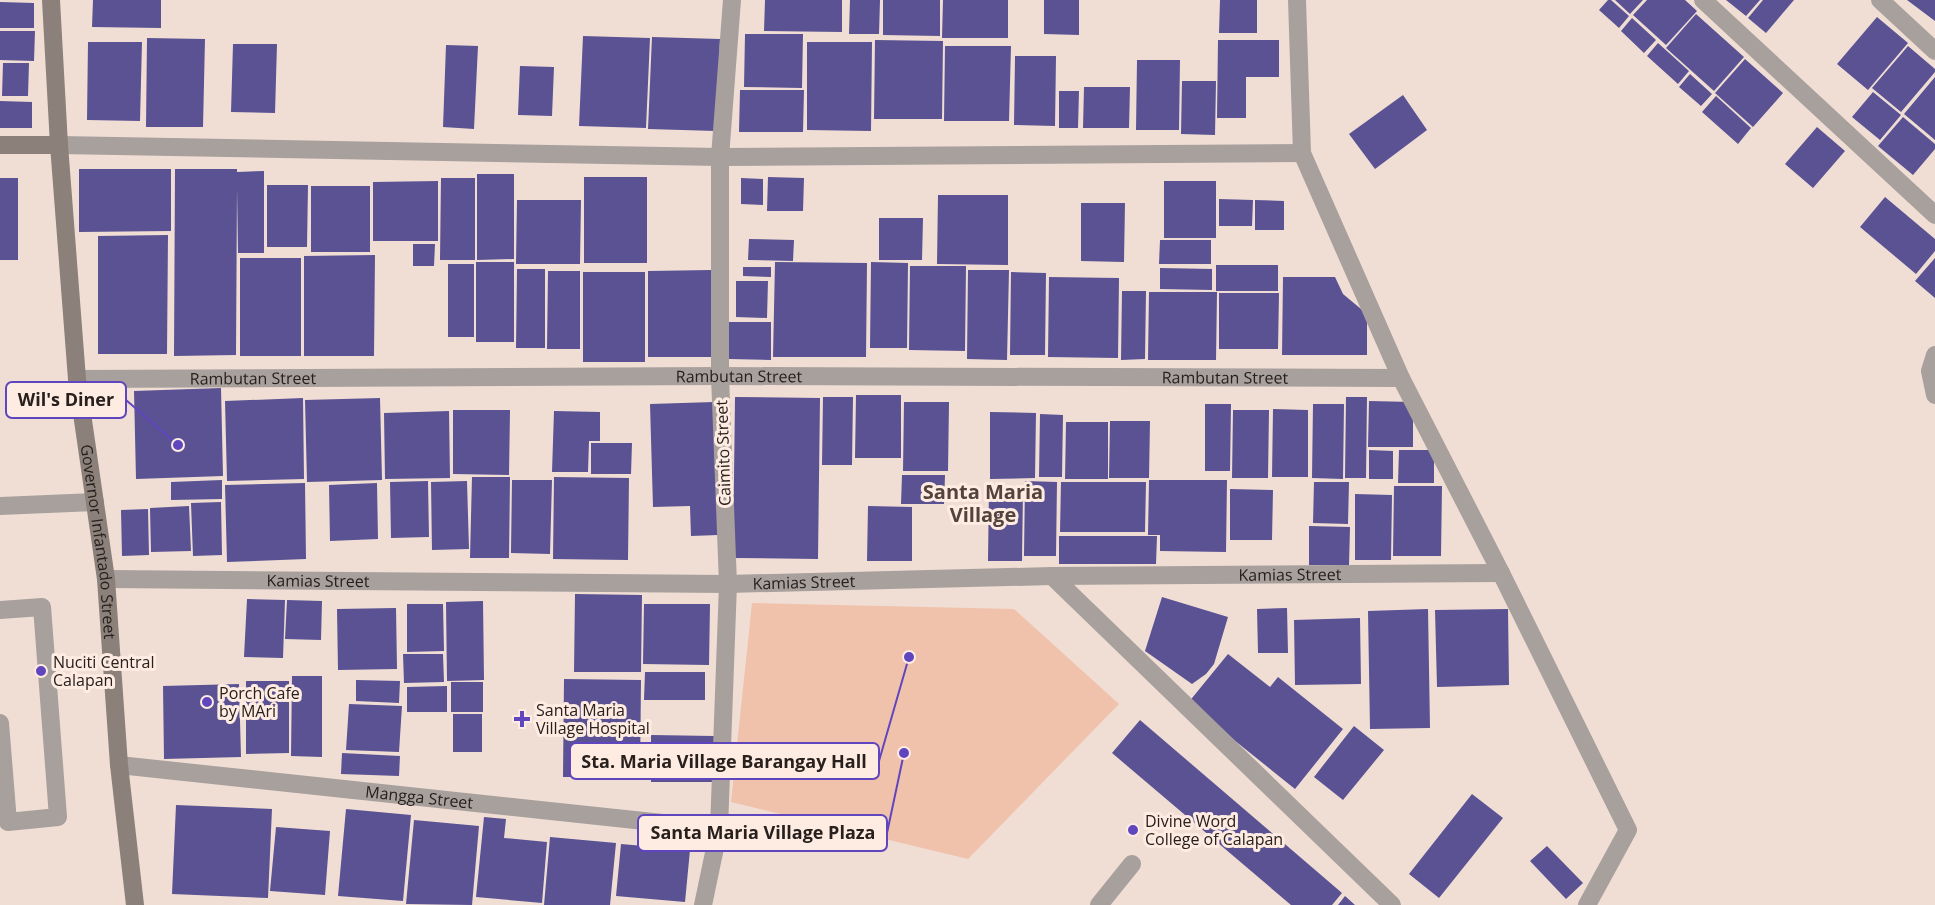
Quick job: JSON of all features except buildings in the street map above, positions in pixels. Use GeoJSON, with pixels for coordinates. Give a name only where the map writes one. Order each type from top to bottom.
{"type":"FeatureCollection","features":[{"type":"Feature","properties":{"kind":"street","name":"Governor Infantado Street"},"geometry":{"type":"LineString","coordinates":[[51,0],[58,145],[77,379],[106,579],[119,765],[135,905]]}},
{"type":"Feature","properties":{"kind":"street","name":"Caimito Street"},"geometry":{"type":"LineString","coordinates":[[703,905],[719,829],[728,584],[720,376],[720,157],[732,0]]}},
{"type":"Feature","properties":{"kind":"street"},"geometry":{"type":"LineString","coordinates":[[1297,0],[1302,153],[1401,378],[1501,573],[1628,830],[1587,905]]}},
{"type":"Feature","properties":{"kind":"street"},"geometry":{"type":"LineString","coordinates":[[1703,0],[1935,216]]}},
{"type":"Feature","properties":{"kind":"street"},"geometry":{"type":"LineString","coordinates":[[1880,0],[1935,51]]}},
{"type":"Feature","properties":{"kind":"street"},"geometry":{"type":"LineString","coordinates":[[0,145],[720,157],[1302,153]]}},
{"type":"Feature","properties":{"kind":"street"},"geometry":{"type":"LineString","coordinates":[[1935,355],[1930,371],[1935,395]]}},
{"type":"Feature","properties":{"kind":"street","name":"Rambutan Street"},"geometry":{"type":"LineString","coordinates":[[77,379],[720,376],[1401,378]]}},
{"type":"Feature","properties":{"kind":"street"},"geometry":{"type":"LineString","coordinates":[[0,506],[95,502]]}},
{"type":"Feature","properties":{"kind":"street","name":"Kamias Street"},"geometry":{"type":"LineString","coordinates":[[106,579],[728,584],[1052,576],[1501,573]]}},
{"type":"Feature","properties":{"kind":"street"},"geometry":{"type":"LineString","coordinates":[[1052,576],[1392,905]]}},
{"type":"Feature","properties":{"kind":"street"},"geometry":{"type":"LineString","coordinates":[[0,610],[42,607],[58,817],[8,822],[0,723]]}},
{"type":"Feature","properties":{"kind":"street","name":"Mangga Street"},"geometry":{"type":"LineString","coordinates":[[119,765],[719,829]]}},
{"type":"Feature","properties":{"kind":"street"},"geometry":{"type":"LineString","coordinates":[[1099,905],[1132,864]]}},
{"type":"Feature","properties":{"kind":"shaded area"},"geometry":{"type":"Polygon","coordinates":[[[752,603],[1014,609],[1119,704],[968,859],[731,802],[752,603]]]}},
{"type":"Feature","properties":{"kind":"place","name":"Wil's Diner"},"geometry":{"type":"Point","coordinates":[178,445]}},
{"type":"Feature","properties":{"kind":"place","name":"Sta. Maria Village Barangay Hall"},"geometry":{"type":"Point","coordinates":[909,657]}},
{"type":"Feature","properties":{"kind":"place","name":"Nuciti Central Calapan"},"geometry":{"type":"Point","coordinates":[41,671]}},
{"type":"Feature","properties":{"kind":"place","name":"Porch Cafe by MAri"},"geometry":{"type":"Point","coordinates":[207,702]}},
{"type":"Feature","properties":{"kind":"place","name":"Santa Maria Village Hospital"},"geometry":{"type":"Point","coordinates":[522,719]}},
{"type":"Feature","properties":{"kind":"place","name":"Santa Maria Village Plaza"},"geometry":{"type":"Point","coordinates":[904,753]}},
{"type":"Feature","properties":{"kind":"place","name":"Divine Word College of Calapan"},"geometry":{"type":"Point","coordinates":[1133,830]}},
{"type":"Feature","properties":{"kind":"district","name":"Santa Maria Village"},"geometry":{"type":"Point","coordinates":[983,504]}}]}
